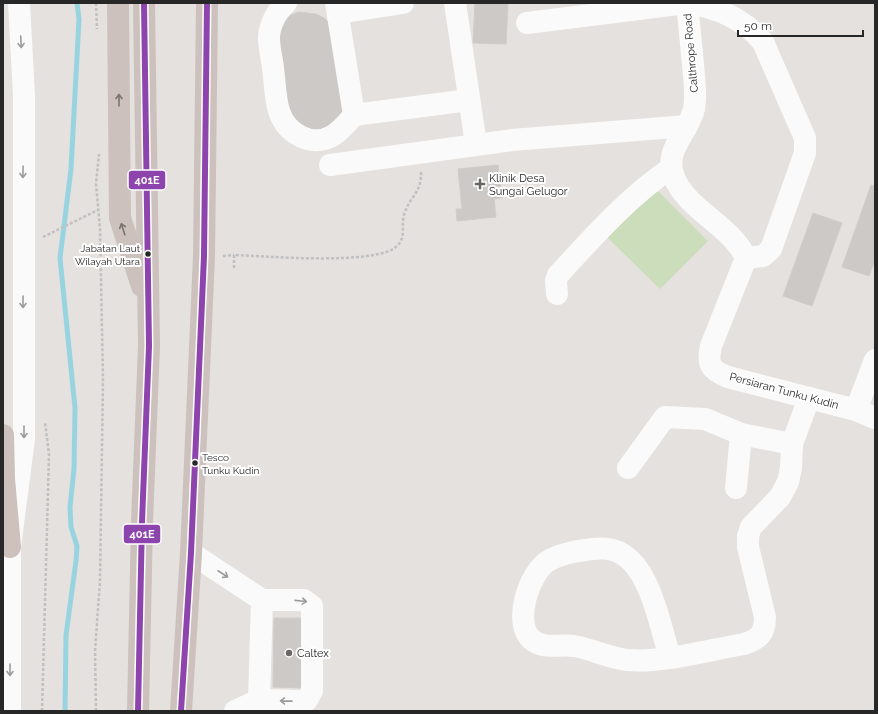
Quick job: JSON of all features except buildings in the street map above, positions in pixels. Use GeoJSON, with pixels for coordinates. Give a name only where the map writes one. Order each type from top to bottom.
{"type":"FeatureCollection","features":[{"type":"Feature","properties":{"kind":"highway"},"geometry":{"type":"LineString","coordinates":[[118,3],[120,218],[148,306]]}},
{"type":"Feature","properties":{"kind":"highway"},"geometry":{"type":"LineString","coordinates":[[138,711],[148,306],[144,3]]}},
{"type":"Feature","properties":{"kind":"highway"},"geometry":{"type":"LineString","coordinates":[[181,711],[191,553],[204,256],[207,3]]}},
{"type":"Feature","properties":{"kind":"highway"},"geometry":{"type":"LineString","coordinates":[[3,435],[4,478],[10,547]]}},
{"type":"Feature","properties":{"kind":"street"},"geometry":{"type":"LineString","coordinates":[[10,711],[10,547],[24,439],[24,96],[19,3]]}},
{"type":"Feature","properties":{"kind":"street"},"geometry":{"type":"LineString","coordinates":[[286,3],[273,21],[269,38],[279,111],[284,123],[301,137],[319,140],[331,137],[341,130],[354,115],[469,100]]}},
{"type":"Feature","properties":{"kind":"street"},"geometry":{"type":"LineString","coordinates":[[354,115],[337,8],[403,3]]}},
{"type":"Feature","properties":{"kind":"street"},"geometry":{"type":"LineString","coordinates":[[455,3],[476,144]]}},
{"type":"Feature","properties":{"kind":"street"},"geometry":{"type":"LineString","coordinates":[[527,23],[687,3],[702,5],[723,12],[753,30],[763,42],[805,138],[805,153],[771,249],[763,256],[746,258],[739,246],[683,192],[674,178],[671,168],[672,152],[687,126]]}},
{"type":"Feature","properties":{"kind":"street","name":"Calthrope Road"},"geometry":{"type":"LineString","coordinates":[[687,3],[696,94],[694,109],[687,126]]}},
{"type":"Feature","properties":{"kind":"street"},"geometry":{"type":"LineString","coordinates":[[330,165],[476,144],[687,126]]}},
{"type":"Feature","properties":{"kind":"street"},"geometry":{"type":"LineString","coordinates":[[557,294],[556,280],[558,275],[586,243],[646,185],[671,168]]}},
{"type":"Feature","properties":{"kind":"street","name":"Persiaran Tunku Kudin"},"geometry":{"type":"LineString","coordinates":[[746,258],[711,346],[708,359],[713,369],[728,377],[866,414]]}},
{"type":"Feature","properties":{"kind":"street"},"geometry":{"type":"LineString","coordinates":[[866,414],[875,360]]}},
{"type":"Feature","properties":{"kind":"street"},"geometry":{"type":"LineString","coordinates":[[670,657],[648,587],[631,561],[621,553],[611,548],[596,547],[562,555],[547,561],[538,570],[531,582],[523,608],[523,622],[528,634],[538,644],[574,646],[626,660],[642,660],[670,657],[755,641],[762,635],[765,627],[765,618],[748,547],[748,536],[751,527],[780,497],[788,482],[791,468],[792,444],[810,398]]}},
{"type":"Feature","properties":{"kind":"street"},"geometry":{"type":"LineString","coordinates":[[628,468],[665,416],[705,419],[741,434],[792,444]]}},
{"type":"Feature","properties":{"kind":"street"},"geometry":{"type":"LineString","coordinates":[[736,488],[741,434]]}},
{"type":"Feature","properties":{"kind":"street"},"geometry":{"type":"LineString","coordinates":[[191,553],[262,600],[304,600],[312,606],[312,691],[307,700],[259,700],[235,711]]}},
{"type":"Feature","properties":{"kind":"street"},"geometry":{"type":"LineString","coordinates":[[259,700],[262,600]]}},
{"type":"Feature","properties":{"kind":"path"},"geometry":{"type":"LineString","coordinates":[[96,3],[98,33]]}},
{"type":"Feature","properties":{"kind":"path"},"geometry":{"type":"LineString","coordinates":[[96,711],[95,652],[100,581],[103,422],[100,250],[96,184],[100,146]]}},
{"type":"Feature","properties":{"kind":"path"},"geometry":{"type":"LineString","coordinates":[[222,261],[223,255],[352,258],[377,256],[396,247],[402,240],[402,221],[404,213],[419,187],[421,178],[420,152]]}},
{"type":"Feature","properties":{"kind":"path"},"geometry":{"type":"LineString","coordinates":[[52,233],[98,210]]}},
{"type":"Feature","properties":{"kind":"path"},"geometry":{"type":"LineString","coordinates":[[42,244],[43,237]]}},
{"type":"Feature","properties":{"kind":"path"},"geometry":{"type":"LineString","coordinates":[[100,250],[106,251],[107,254]]}},
{"type":"Feature","properties":{"kind":"path"},"geometry":{"type":"LineString","coordinates":[[234,255],[234,268]]}},
{"type":"Feature","properties":{"kind":"path"},"geometry":{"type":"LineString","coordinates":[[42,711],[49,455],[44,419]]}},
{"type":"Feature","properties":{"kind":"green space"},"geometry":{"type":"Polygon","coordinates":[[[656,189],[708,241],[660,289],[607,237],[656,189]]]}},
{"type":"Feature","properties":{"kind":"waterway"},"geometry":{"type":"LineString","coordinates":[[65,711],[66,635],[77,546],[71,527],[70,507],[74,469],[75,408],[60,258],[71,169],[79,19],[77,3]]}},
{"type":"Feature","properties":{"kind":"transit line","name":"401E"},"geometry":{"type":"LineString","coordinates":[[138,711],[142,522],[149,346],[144,3]]}},
{"type":"Feature","properties":{"kind":"transit line","name":"401E"},"geometry":{"type":"LineString","coordinates":[[181,711],[191,553],[204,256],[207,3]]}},
{"type":"Feature","properties":{"kind":"place","name":"Klinik Desa Sungai Gelugor"},"geometry":{"type":"Point","coordinates":[480,184]}},
{"type":"Feature","properties":{"kind":"place","name":"Jabatan Laut Wilayah Utara"},"geometry":{"type":"Point","coordinates":[148,254]}},
{"type":"Feature","properties":{"kind":"place","name":"Tesco Tunku Kudin"},"geometry":{"type":"Point","coordinates":[195,463]}},
{"type":"Feature","properties":{"kind":"place","name":"Caltex"},"geometry":{"type":"Point","coordinates":[289,653]}}]}
